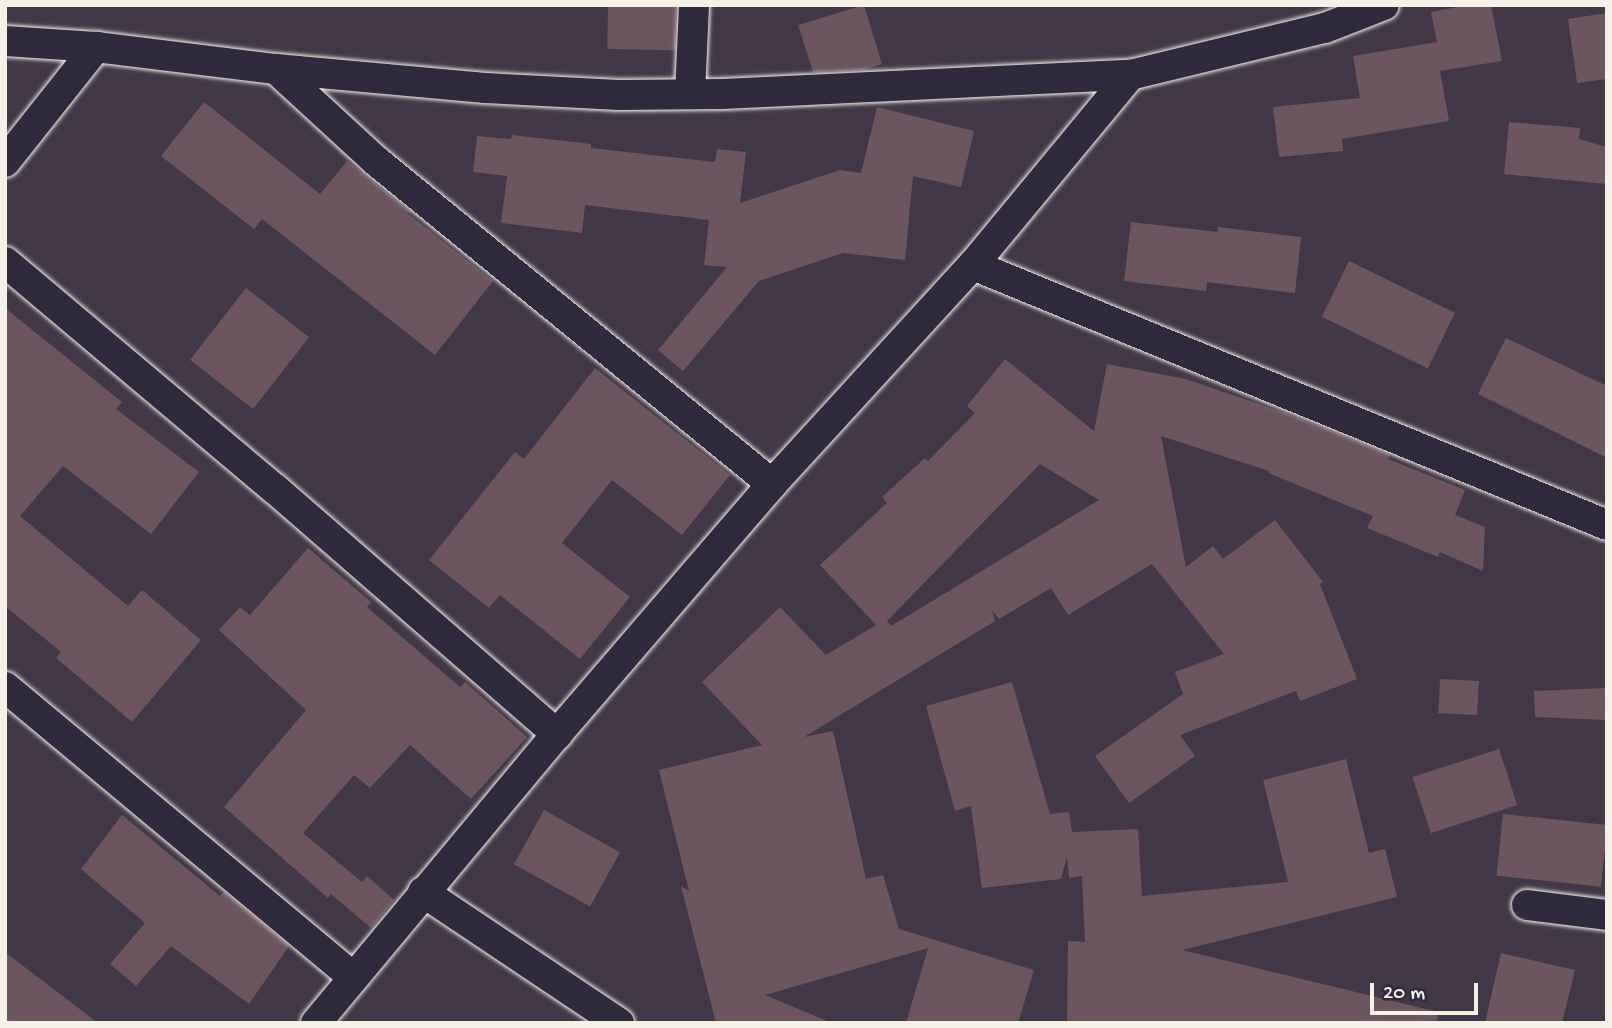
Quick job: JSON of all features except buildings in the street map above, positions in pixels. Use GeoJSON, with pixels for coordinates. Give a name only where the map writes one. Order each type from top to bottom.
{"type":"FeatureCollection","features":[{"type":"Feature","properties":{"kind":"street"},"geometry":{"type":"LineString","coordinates":[[690,94],[694,5]]}},
{"type":"Feature","properties":{"kind":"street"},"geometry":{"type":"LineString","coordinates":[[5,41],[96,47],[276,69],[485,88],[619,95],[690,94],[1130,75],[1325,28],[1384,5]]}},
{"type":"Feature","properties":{"kind":"street"},"geometry":{"type":"LineString","coordinates":[[5,162],[96,47]]}},
{"type":"Feature","properties":{"kind":"street"},"geometry":{"type":"LineString","coordinates":[[276,69],[376,161],[772,484]]}},
{"type":"Feature","properties":{"kind":"street"},"geometry":{"type":"LineString","coordinates":[[316,1023],[352,976],[557,734],[772,484],[974,265],[1130,75]]}},
{"type":"Feature","properties":{"kind":"street"},"geometry":{"type":"LineString","coordinates":[[5,262],[275,489],[557,734]]}},
{"type":"Feature","properties":{"kind":"street"},"geometry":{"type":"LineString","coordinates":[[974,265],[1607,525]]}},
{"type":"Feature","properties":{"kind":"street"},"geometry":{"type":"LineString","coordinates":[[5,687],[352,976]]}},
{"type":"Feature","properties":{"kind":"street"},"geometry":{"type":"LineString","coordinates":[[423,892],[619,1023]]}},
{"type":"Feature","properties":{"kind":"street"},"geometry":{"type":"LineString","coordinates":[[1527,905],[1607,915]]}}]}
